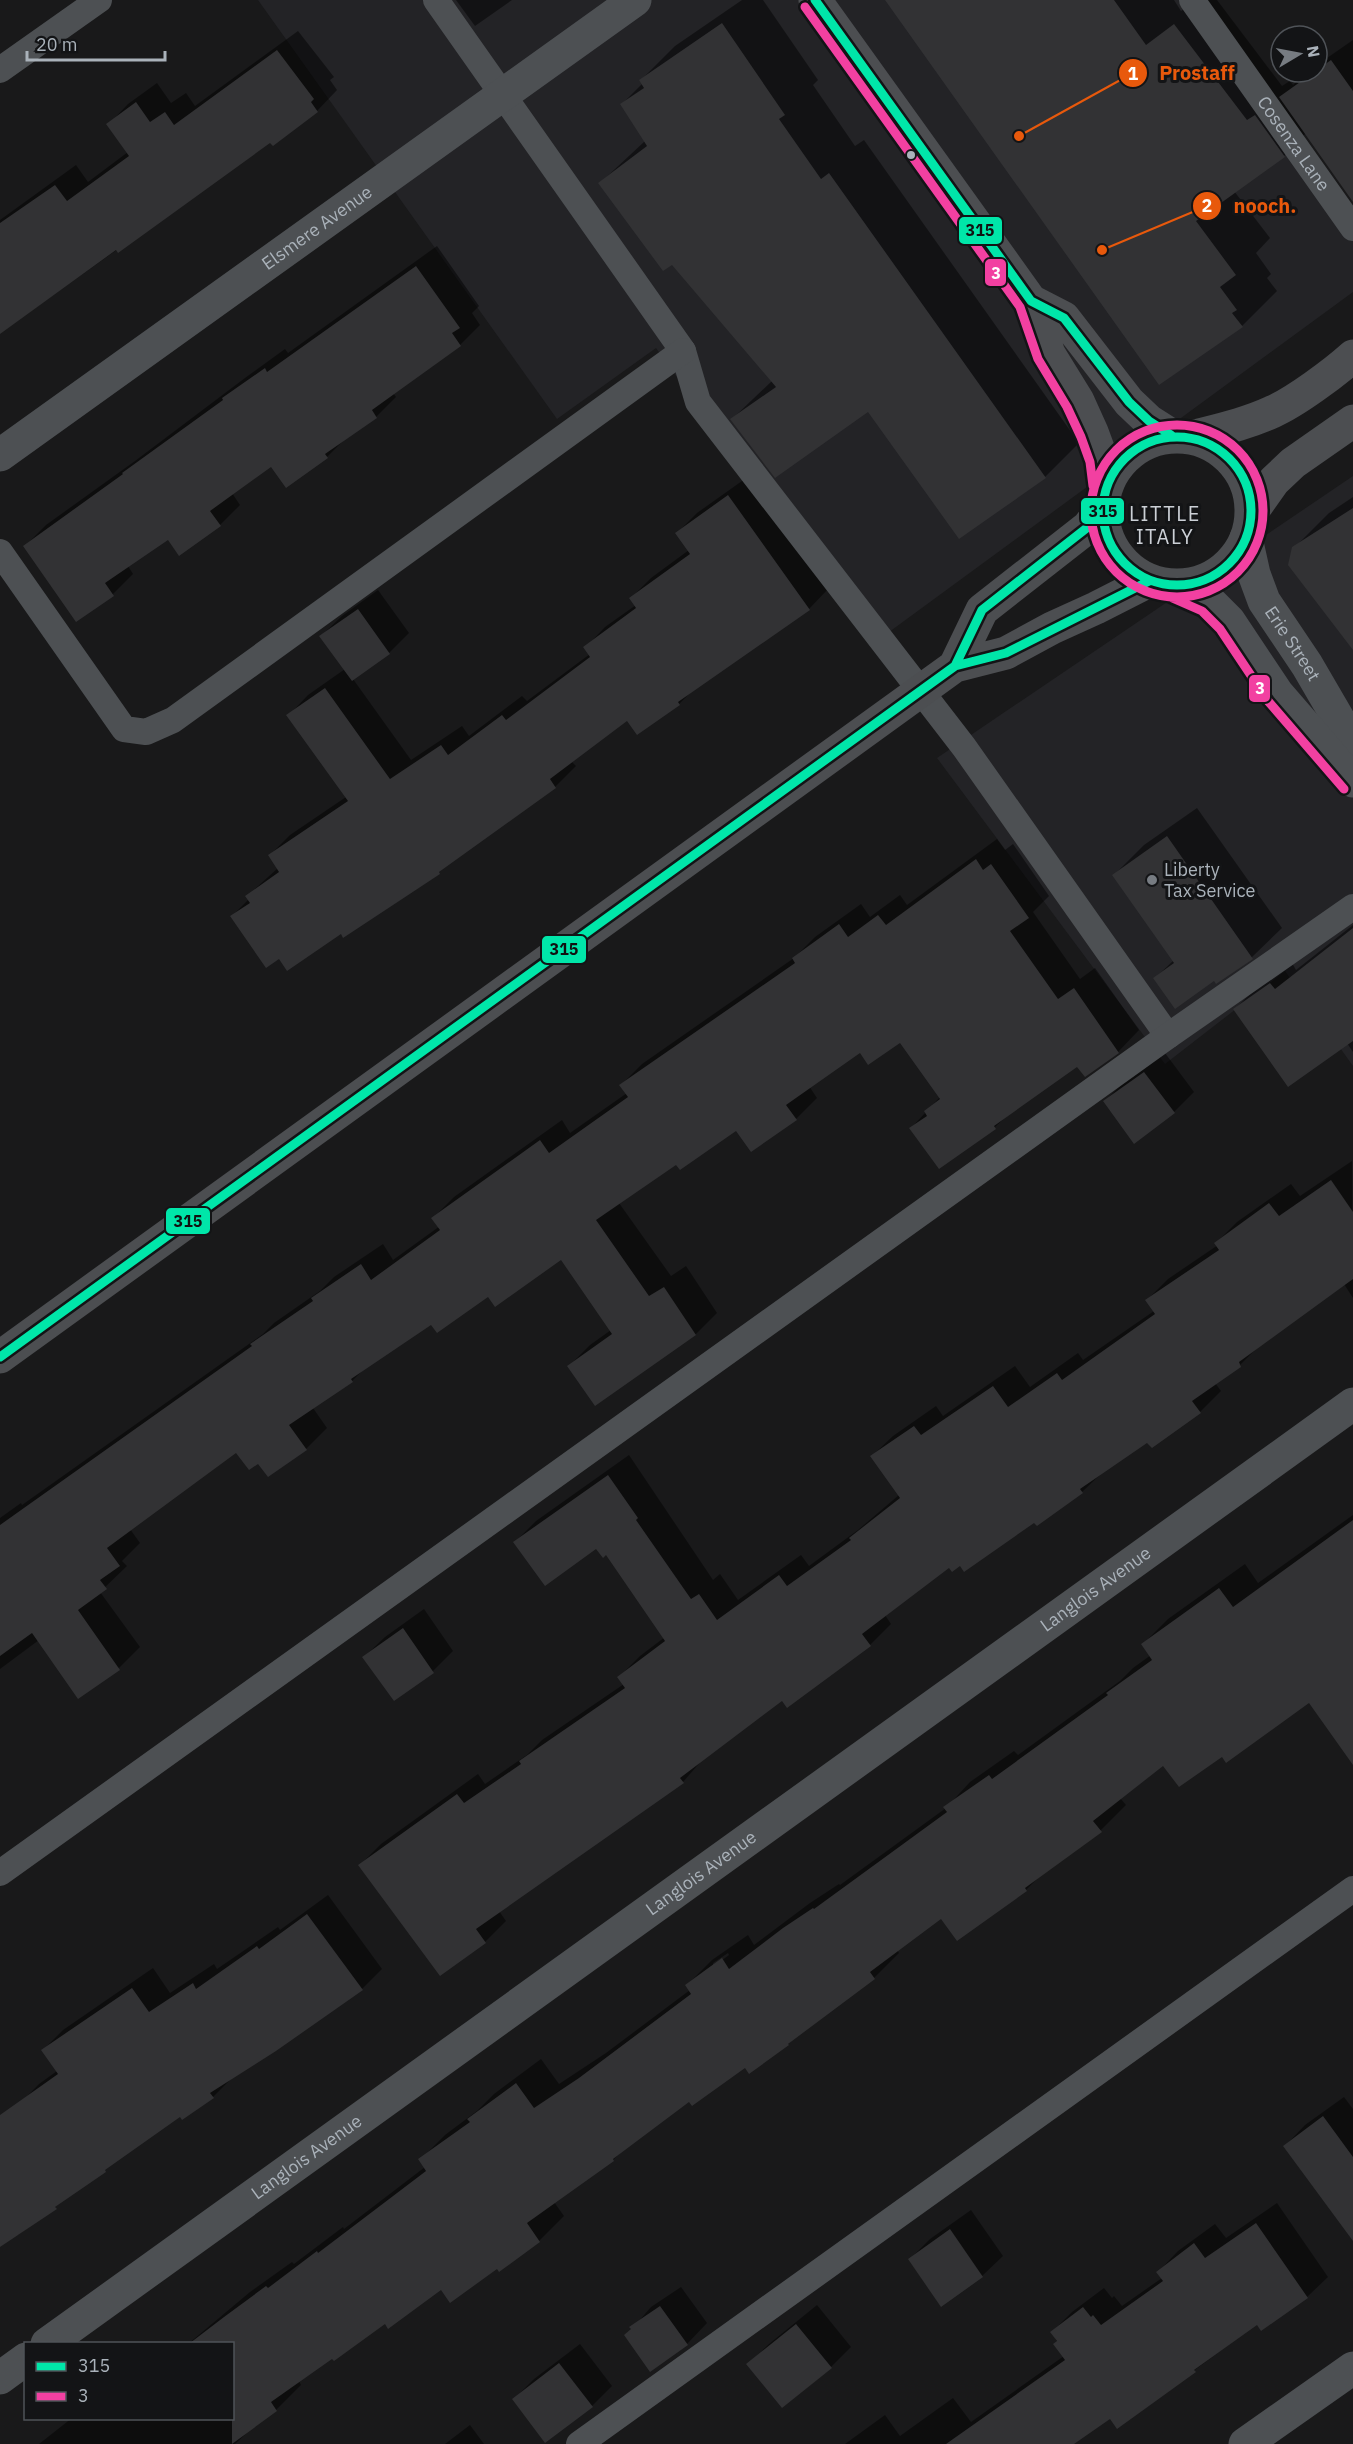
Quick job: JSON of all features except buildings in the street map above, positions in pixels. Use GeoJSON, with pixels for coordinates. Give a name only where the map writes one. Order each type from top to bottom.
{"type":"FeatureCollection","features":[{"type":"Feature","properties":{"kind":"street","name":"Elsmere Avenue"},"geometry":{"type":"LineString","coordinates":[[0,455],[635,0]]}},
{"type":"Feature","properties":{"kind":"street"},"geometry":{"type":"LineString","coordinates":[[815,0],[1031,301],[1049,354],[1078,401],[1102,459],[1103,498],[1110,546],[1126,567],[1209,601],[1229,621],[1277,693],[1353,781]]}},
{"type":"Feature","properties":{"kind":"street"},"geometry":{"type":"LineString","coordinates":[[1031,301],[1064,318],[1129,402],[1149,421],[1181,436],[1215,446],[1235,463],[1247,486],[1249,525]]}},
{"type":"Feature","properties":{"kind":"street"},"geometry":{"type":"LineString","coordinates":[[954,666],[982,610],[1088,527],[1119,462],[1139,445],[1232,427],[1274,412],[1338,370],[1353,356]]}},
{"type":"Feature","properties":{"kind":"street"},"geometry":{"type":"LineString","coordinates":[[0,1357],[954,666],[1006,653],[1096,608],[1162,583],[1200,582],[1223,570],[1241,550],[1249,525],[1274,481],[1293,463],[1353,421]]}},
{"type":"Feature","properties":{"kind":"street","name":"Erie Street"},"geometry":{"type":"LineString","coordinates":[[1249,525],[1254,574],[1264,601],[1307,665],[1353,744]]}},
{"type":"Feature","properties":{"kind":"street","name":"Langlois Avenue"},"geometry":{"type":"LineString","coordinates":[[48,2342],[1353,1404]]}},
{"type":"Feature","properties":{"kind":"street"},"geometry":{"type":"LineString","coordinates":[[0,2378],[24,2360]]}},
{"type":"Feature","properties":{"kind":"street"},"geometry":{"type":"LineString","coordinates":[[1245,2444],[1353,2368]]}},
{"type":"Feature","properties":{"kind":"lane"},"geometry":{"type":"LineString","coordinates":[[0,70],[99,0]]}},
{"type":"Feature","properties":{"kind":"lane"},"geometry":{"type":"LineString","coordinates":[[436,0],[683,351],[698,402],[919,692],[964,747],[1168,1036]]}},
{"type":"Feature","properties":{"kind":"lane","name":"Cosenza Lane"},"geometry":{"type":"LineString","coordinates":[[1191,0],[1353,228]]}},
{"type":"Feature","properties":{"kind":"lane"},"geometry":{"type":"LineString","coordinates":[[0,552],[124,729],[146,732],[173,720],[683,351]]}},
{"type":"Feature","properties":{"kind":"lane"},"geometry":{"type":"LineString","coordinates":[[0,1873],[1168,1036],[1353,907]]}},
{"type":"Feature","properties":{"kind":"lane"},"geometry":{"type":"LineString","coordinates":[[579,2444],[1353,1889]]}},
{"type":"Feature","properties":{"kind":"shaded area"},"geometry":{"type":"Polygon","coordinates":[[[258,0],[1182,0],[1353,240],[1353,292],[870,646],[656,348],[557,419],[258,0]]]}},
{"type":"Feature","properties":{"kind":"shaded area"},"geometry":{"type":"Polygon","coordinates":[[[1353,476],[1353,1066],[1285,971],[1165,1064],[937,758],[1353,476]]]}},
{"type":"Feature","properties":{"kind":"transit line","name":"315"},"geometry":{"type":"LineString","coordinates":[[815,0],[1031,301],[1064,318],[1129,402],[1149,421],[1171,435]]}},
{"type":"Feature","properties":{"kind":"transit line","name":"3"},"geometry":{"type":"LineString","coordinates":[[805,7],[1020,307],[1038,359],[1067,407],[1081,437],[1090,462],[1093,486]]}},
{"type":"Feature","properties":{"kind":"transit line","name":"3"},"geometry":{"type":"LineString","coordinates":[[1177,425],[1194,426],[1210,431],[1225,439],[1238,450],[1249,463],[1257,478],[1262,494],[1263,511],[1262,528],[1257,544],[1249,559],[1238,572],[1225,583],[1210,591],[1194,596],[1177,597],[1160,596],[1144,591],[1129,583],[1116,572],[1105,559],[1097,544],[1092,528],[1091,511],[1092,494],[1097,478],[1105,463],[1116,450],[1129,439],[1144,431],[1160,426],[1177,425]]}},
{"type":"Feature","properties":{"kind":"transit line","name":"315"},"geometry":{"type":"LineString","coordinates":[[1177,437],[1205,442],[1230,458],[1246,483],[1251,511],[1246,539],[1230,564],[1205,580],[1177,585],[1149,580],[1124,564],[1108,539],[1103,511],[1108,483],[1124,458],[1149,442],[1177,437]]}},
{"type":"Feature","properties":{"kind":"transit line","name":"315"},"geometry":{"type":"LineString","coordinates":[[955,666],[982,610],[1088,527],[1101,510]]}},
{"type":"Feature","properties":{"kind":"transit line","name":"315"},"geometry":{"type":"LineString","coordinates":[[0,1357],[955,666],[1006,653],[1149,581]]}},
{"type":"Feature","properties":{"kind":"transit line","name":"3"},"geometry":{"type":"LineString","coordinates":[[1170,597],[1202,611],[1220,629],[1268,701],[1344,789]]}},
{"type":"Feature","properties":{"kind":"place","name":"Prostaff"},"geometry":{"type":"Point","coordinates":[1019,136]}},
{"type":"Feature","properties":{"kind":"place","name":"nooch."},"geometry":{"type":"Point","coordinates":[1102,250]}},
{"type":"Feature","properties":{"kind":"place","name":"Liberty Tax Service"},"geometry":{"type":"Point","coordinates":[1152,880]}},
{"type":"Feature","properties":{"kind":"district","name":"LITTLE ITALY"},"geometry":{"type":"Point","coordinates":[1165,526]}}]}
